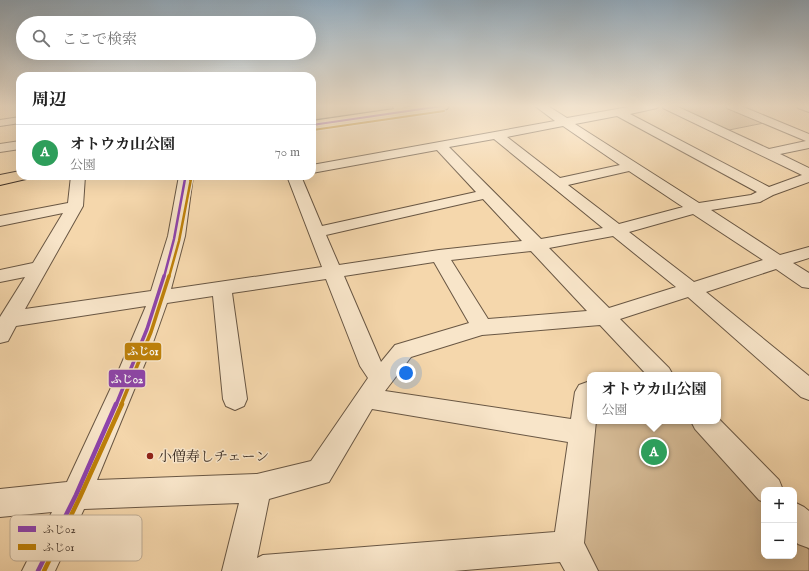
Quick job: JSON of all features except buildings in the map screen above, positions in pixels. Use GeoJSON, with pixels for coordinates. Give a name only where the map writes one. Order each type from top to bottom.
{"type":"FeatureCollection","features":[{"type":"Feature","properties":{"kind":"main road"},"geometry":{"type":"LineString","coordinates":[[0,180],[16,177]]}},
{"type":"Feature","properties":{"kind":"street"},"geometry":{"type":"LineString","coordinates":[[316,168],[511,133]]}},
{"type":"Feature","properties":{"kind":"street"},"geometry":{"type":"LineString","coordinates":[[581,133],[809,282]]}},
{"type":"Feature","properties":{"kind":"street"},"geometry":{"type":"LineString","coordinates":[[658,133],[768,192]]}},
{"type":"Feature","properties":{"kind":"street"},"geometry":{"type":"LineString","coordinates":[[725,133],[809,173]]}},
{"type":"Feature","properties":{"kind":"street"},"geometry":{"type":"LineString","coordinates":[[796,133],[809,138]]}},
{"type":"Feature","properties":{"kind":"street"},"geometry":{"type":"LineString","coordinates":[[497,135],[690,289],[809,390]]}},
{"type":"Feature","properties":{"kind":"street"},"geometry":{"type":"LineString","coordinates":[[769,153],[809,144]]}},
{"type":"Feature","properties":{"kind":"street"},"geometry":{"type":"LineString","coordinates":[[0,148],[16,146]]}},
{"type":"Feature","properties":{"kind":"street"},"geometry":{"type":"LineString","coordinates":[[441,146],[604,316],[654,372]]}},
{"type":"Feature","properties":{"kind":"street"},"geometry":{"type":"LineString","coordinates":[[557,183],[632,166]]}},
{"type":"Feature","properties":{"kind":"street"},"geometry":{"type":"LineString","coordinates":[[10,320],[439,256],[536,245],[616,230],[696,208],[755,199],[768,192],[809,177]]}},
{"type":"Feature","properties":{"kind":"street"},"geometry":{"type":"LineString","coordinates":[[0,335],[75,206],[78,180]]}},
{"type":"Feature","properties":{"kind":"street"},"geometry":{"type":"LineString","coordinates":[[67,515],[77,495],[146,337],[159,298],[181,207],[185,180]]}},
{"type":"Feature","properties":{"kind":"street"},"geometry":{"type":"LineString","coordinates":[[296,180],[370,366],[378,401],[582,432]]}},
{"type":"Feature","properties":{"kind":"street"},"geometry":{"type":"LineString","coordinates":[[317,232],[486,194]]}},
{"type":"Feature","properties":{"kind":"street"},"geometry":{"type":"LineString","coordinates":[[0,220],[75,206]]}},
{"type":"Feature","properties":{"kind":"street"},"geometry":{"type":"LineString","coordinates":[[0,503],[77,495],[257,488],[318,472],[375,386],[403,351],[482,326],[604,316],[809,252]]}},
{"type":"Feature","properties":{"kind":"street"},"geometry":{"type":"LineString","coordinates":[[439,256],[482,326]]}},
{"type":"Feature","properties":{"kind":"street"},"geometry":{"type":"LineString","coordinates":[[0,276],[40,267]]}},
{"type":"Feature","properties":{"kind":"street"},"geometry":{"type":"LineString","coordinates":[[222,288],[235,399]]}},
{"type":"Feature","properties":{"kind":"street"},"geometry":{"type":"LineString","coordinates":[[263,571],[575,558],[582,432],[587,392]]}},
{"type":"Feature","properties":{"kind":"street"},"geometry":{"type":"LineString","coordinates":[[707,424],[766,487]]}},
{"type":"Feature","properties":{"kind":"street"},"geometry":{"type":"LineString","coordinates":[[238,571],[257,488]]}},
{"type":"Feature","properties":{"kind":"street"},"geometry":{"type":"LineString","coordinates":[[797,520],[809,533]]}},
{"type":"Feature","properties":{"kind":"street"},"geometry":{"type":"LineString","coordinates":[[38,571],[43,561]]}},
{"type":"Feature","properties":{"kind":"shaded area"},"geometry":{"type":"Polygon","coordinates":[[[593,424],[692,424],[761,498],[761,559],[797,559],[797,537],[809,550],[809,571],[597,571],[581,544],[593,424]]]}},
{"type":"Feature","properties":{"kind":"transit line","name":"ふじ02"},"geometry":{"type":"LineString","coordinates":[[66,515],[93,457],[147,329],[174,239],[185,180]]}},
{"type":"Feature","properties":{"kind":"transit line","name":"ふじ01"},"geometry":{"type":"LineString","coordinates":[[71,515],[127,391],[162,302],[179,241],[191,180]]}},
{"type":"Feature","properties":{"kind":"transit line","name":"ふじ02"},"geometry":{"type":"LineString","coordinates":[[38,571],[43,561]]}},
{"type":"Feature","properties":{"kind":"transit line","name":"ふじ01"},"geometry":{"type":"LineString","coordinates":[[44,571],[49,561]]}},
{"type":"Feature","properties":{"kind":"place","name":"オトウカ山公園"},"geometry":{"type":"Point","coordinates":[654,452]}},
{"type":"Feature","properties":{"kind":"place","name":"小僧寿しチェーン"},"geometry":{"type":"Point","coordinates":[150,456]}}]}
